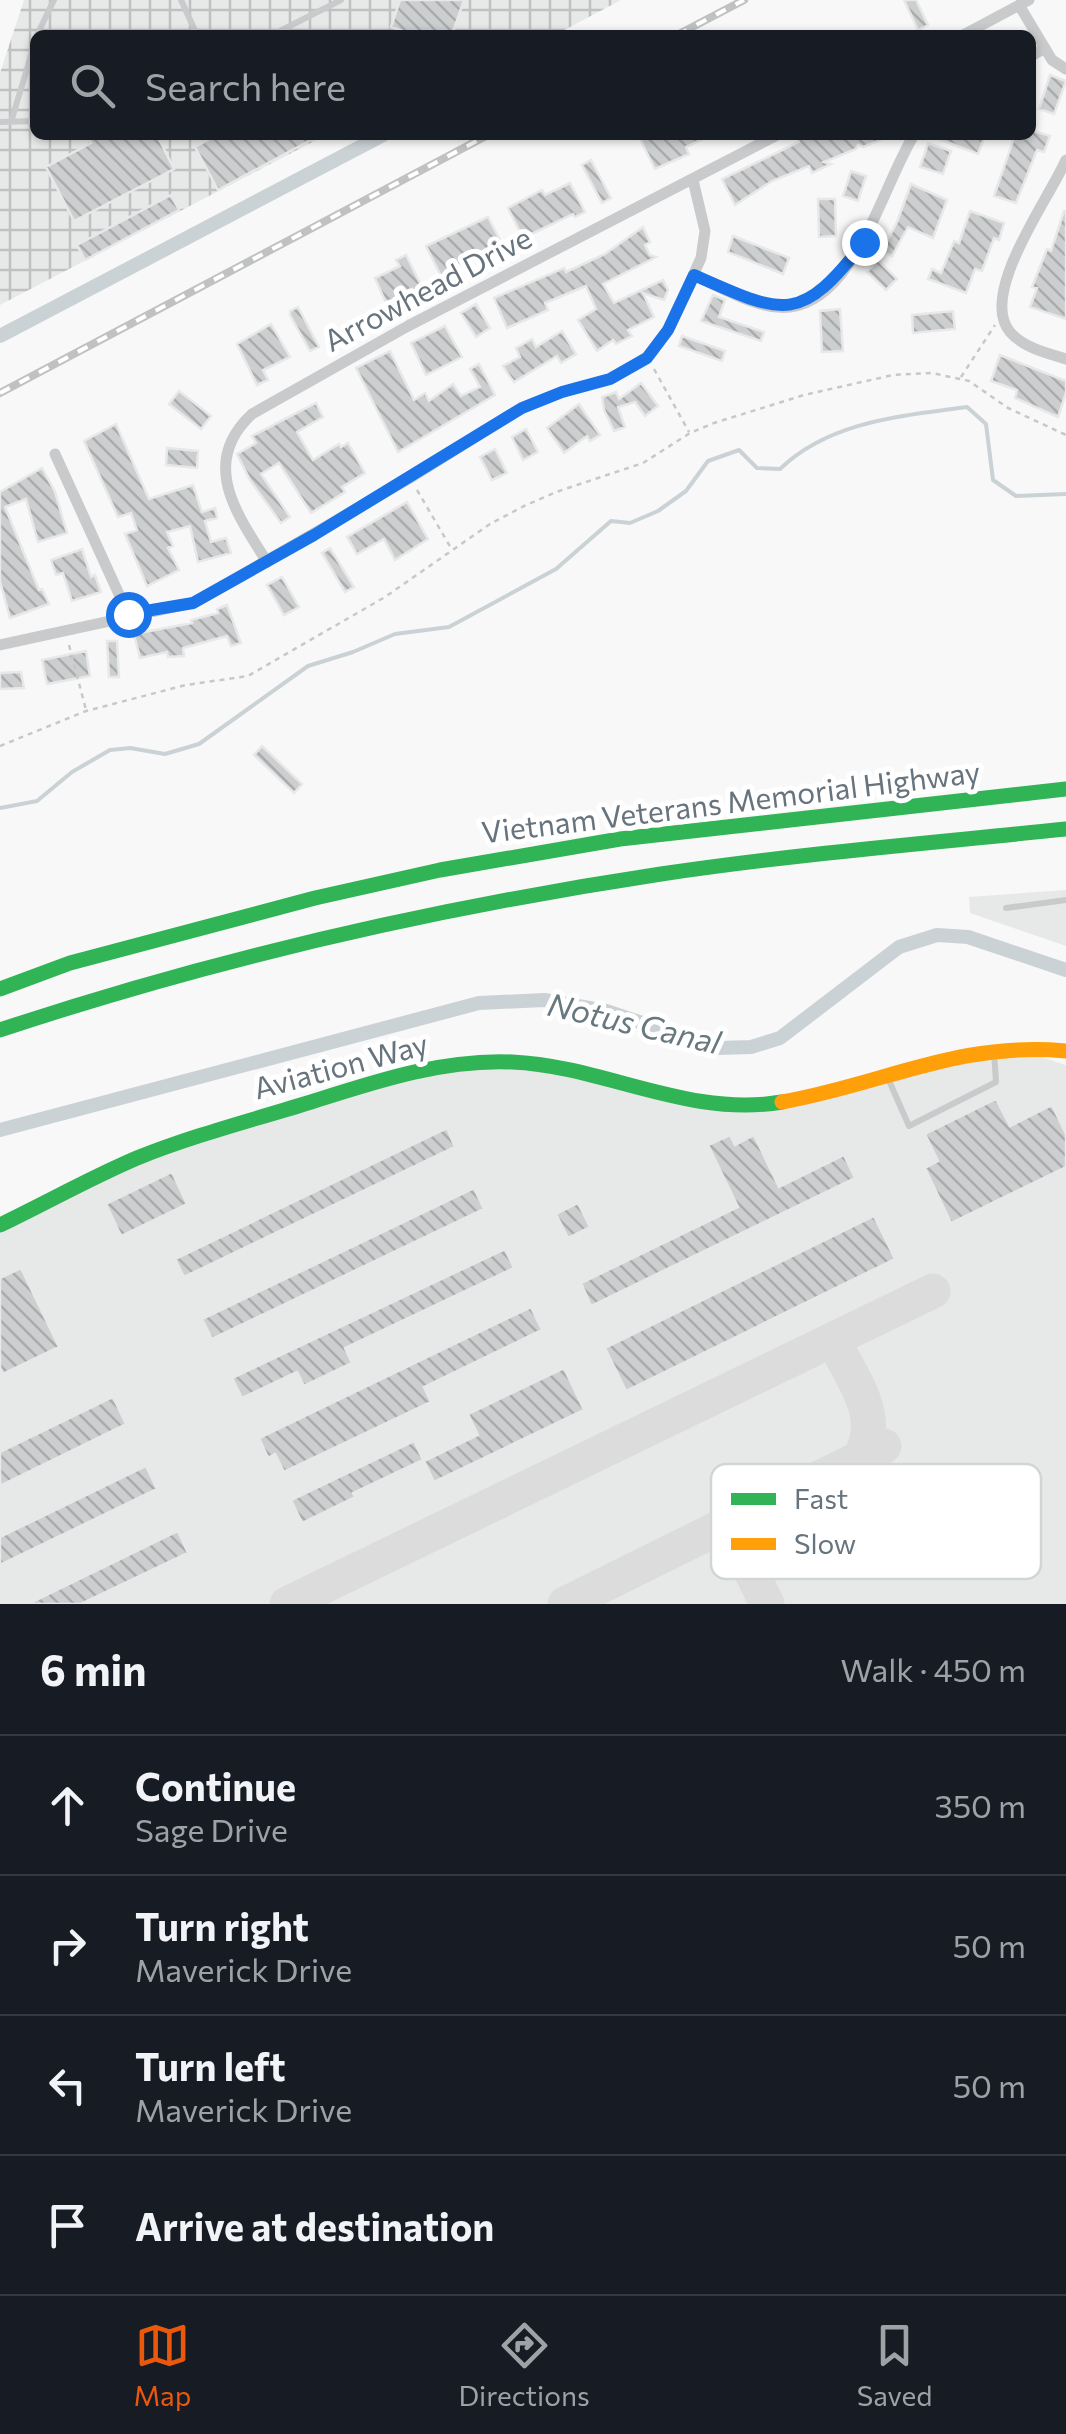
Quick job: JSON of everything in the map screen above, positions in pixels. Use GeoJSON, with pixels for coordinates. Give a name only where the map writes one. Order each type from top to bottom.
{"type":"FeatureCollection","features":[{"type":"Feature","properties":{"kind":"main road","name":"Vietnam Veterans Memorial Highway"},"geometry":{"type":"LineString","coordinates":[[0,989],[70,964],[315,898],[440,870],[620,839],[1066,789]]}},
{"type":"Feature","properties":{"kind":"main road"},"geometry":{"type":"LineString","coordinates":[[0,1030],[76,1004],[265,951],[450,909],[665,873],[1066,829]]}},
{"type":"Feature","properties":{"kind":"main road","name":"Aviation Way"},"geometry":{"type":"LineString","coordinates":[[0,1224],[157,1150],[405,1073],[480,1062],[516,1062],[603,1076],[678,1097],[766,1105],[994,1048],[1066,1050]]}},
{"type":"Feature","properties":{"kind":"street"},"geometry":{"type":"LineString","coordinates":[[972,30],[1024,2],[1052,60],[1066,69]]}},
{"type":"Feature","properties":{"kind":"street"},"geometry":{"type":"LineString","coordinates":[[1036,53],[1045,48]]}},
{"type":"Feature","properties":{"kind":"street","name":"Arrowhead Drive"},"geometry":{"type":"LineString","coordinates":[[266,562],[224,483],[229,448],[239,427],[252,414],[408,326],[768,140]]}},
{"type":"Feature","properties":{"kind":"street"},"geometry":{"type":"LineString","coordinates":[[694,275],[765,303],[790,307],[815,297],[864,242],[898,160],[911,140]]}},
{"type":"Feature","properties":{"kind":"street"},"geometry":{"type":"LineString","coordinates":[[1066,160],[1022,242],[1000,298],[1001,317],[1011,334],[1032,348],[1066,358]]}},
{"type":"Feature","properties":{"kind":"street"},"geometry":{"type":"LineString","coordinates":[[0,645],[128,614],[193,603],[410,478],[522,408],[610,379],[647,358],[668,330],[701,258],[706,231],[693,180]]}},
{"type":"Feature","properties":{"kind":"street"},"geometry":{"type":"LineString","coordinates":[[55,454],[128,614]]}},
{"type":"Feature","properties":{"kind":"lane"},"geometry":{"type":"LineString","coordinates":[[39,30],[54,0]]}},
{"type":"Feature","properties":{"kind":"lane"},"geometry":{"type":"LineString","coordinates":[[181,0],[195,30]]}},
{"type":"Feature","properties":{"kind":"lane"},"geometry":{"type":"LineString","coordinates":[[282,30],[341,0]]}},
{"type":"Feature","properties":{"kind":"lane"},"geometry":{"type":"LineString","coordinates":[[11,122],[30,59]]}},
{"type":"Feature","properties":{"kind":"lane"},"geometry":{"type":"LineString","coordinates":[[0,122],[30,121]]}},
{"type":"Feature","properties":{"kind":"lane"},"geometry":{"type":"LineString","coordinates":[[1006,908],[1066,900]]}},
{"type":"Feature","properties":{"kind":"lane"},"geometry":{"type":"LineString","coordinates":[[886,1075],[910,1126],[996,1082],[994,1048]]}},
{"type":"Feature","properties":{"kind":"path"},"geometry":{"type":"LineString","coordinates":[[960,378],[1001,317]]}},
{"type":"Feature","properties":{"kind":"path"},"geometry":{"type":"LineString","coordinates":[[647,358],[690,433]]}},
{"type":"Feature","properties":{"kind":"path"},"geometry":{"type":"LineString","coordinates":[[0,746],[86,712],[186,685],[248,676],[385,597],[490,524],[540,499],[644,463],[690,433],[804,395],[893,375],[932,373],[984,388],[1008,408],[1066,435]]}},
{"type":"Feature","properties":{"kind":"path"},"geometry":{"type":"LineString","coordinates":[[410,478],[452,549]]}},
{"type":"Feature","properties":{"kind":"path"},"geometry":{"type":"LineString","coordinates":[[65,630],[86,712]]}},
{"type":"Feature","properties":{"kind":"shaded area"},"geometry":{"type":"Polygon","coordinates":[[[24,0],[621,0],[564,30],[30,30],[30,140],[316,140],[0,305],[0,73],[24,0]]]}},
{"type":"Feature","properties":{"kind":"shaded area"},"geometry":{"type":"Polygon","coordinates":[[[1066,890],[1066,946],[970,913],[969,897],[1066,890]]]}},
{"type":"Feature","properties":{"kind":"shaded area"},"geometry":{"type":"Polygon","coordinates":[[[1007,1046],[1066,1065],[1066,1604],[0,1604],[0,1225],[157,1150],[405,1073],[516,1061],[678,1097],[765,1105],[1007,1046]]]}},
{"type":"Feature","properties":{"kind":"building"},"geometry":{"type":"Polygon","coordinates":[[[400,0],[464,0],[454,30],[391,27],[400,0]]]}},
{"type":"Feature","properties":{"kind":"building"},"geometry":{"type":"Polygon","coordinates":[[[904,0],[916,0],[928,25],[918,30],[904,0]]]}},
{"type":"Feature","properties":{"kind":"building"},"geometry":{"type":"Polygon","coordinates":[[[1050,75],[1066,81],[1054,114],[1039,109],[1050,75]]]}},
{"type":"Feature","properties":{"kind":"building"},"geometry":{"type":"Polygon","coordinates":[[[1036,132],[1050,136],[1044,152],[1037,150],[1016,203],[994,196],[1013,140],[1036,140],[1036,132]]]}},
{"type":"Feature","properties":{"kind":"building"},"geometry":{"type":"Polygon","coordinates":[[[90,140],[160,140],[174,169],[74,221],[46,167],[91,143],[90,140]]]}},
{"type":"Feature","properties":{"kind":"building"},"geometry":{"type":"Polygon","coordinates":[[[208,140],[311,140],[218,190],[195,147],[208,140]]]}},
{"type":"Feature","properties":{"kind":"building"},"geometry":{"type":"Polygon","coordinates":[[[640,140],[701,140],[686,147],[689,154],[655,169],[640,140]]]}},
{"type":"Feature","properties":{"kind":"building"},"geometry":{"type":"Polygon","coordinates":[[[881,140],[863,147],[858,145],[824,162],[831,164],[812,173],[809,166],[772,181],[735,205],[722,179],[799,142],[881,140]]]}},
{"type":"Feature","properties":{"kind":"building"},"geometry":{"type":"Polygon","coordinates":[[[941,140],[983,140],[978,154],[941,140]]]}},
{"type":"Feature","properties":{"kind":"building"},"geometry":{"type":"Polygon","coordinates":[[[928,143],[951,151],[943,174],[920,167],[928,143]]]}},
{"type":"Feature","properties":{"kind":"building"},"geometry":{"type":"Polygon","coordinates":[[[591,160],[611,198],[602,203],[582,165],[591,160]]]}},
{"type":"Feature","properties":{"kind":"building"},"geometry":{"type":"Polygon","coordinates":[[[851,171],[866,176],[858,201],[843,196],[851,171]]]}},
{"type":"Feature","properties":{"kind":"building"},"geometry":{"type":"Polygon","coordinates":[[[570,183],[585,212],[523,238],[508,208],[542,190],[545,195],[570,183]]]}},
{"type":"Feature","properties":{"kind":"building"},"geometry":{"type":"Polygon","coordinates":[[[911,184],[947,200],[933,238],[908,227],[892,256],[882,251],[911,184]]]}},
{"type":"Feature","properties":{"kind":"building"},"geometry":{"type":"Polygon","coordinates":[[[171,195],[179,210],[85,260],[77,245],[171,195]]]}},
{"type":"Feature","properties":{"kind":"building"},"geometry":{"type":"Polygon","coordinates":[[[818,199],[835,199],[836,236],[819,237],[818,199]]]}},
{"type":"Feature","properties":{"kind":"building"},"geometry":{"type":"Polygon","coordinates":[[[970,211],[1004,223],[999,240],[994,238],[982,271],[975,269],[966,293],[928,279],[932,269],[941,273],[954,241],[959,243],[970,211]]]}},
{"type":"Feature","properties":{"kind":"building"},"geometry":{"type":"Polygon","coordinates":[[[1064,211],[1066,319],[1030,307],[1037,288],[1032,287],[1047,249],[1051,251],[1064,211]]]}},
{"type":"Feature","properties":{"kind":"building"},"geometry":{"type":"Polygon","coordinates":[[[488,217],[501,242],[441,276],[426,246],[488,217]]]}},
{"type":"Feature","properties":{"kind":"building"},"geometry":{"type":"Polygon","coordinates":[[[643,227],[650,242],[645,245],[650,255],[656,257],[603,284],[614,303],[663,280],[668,290],[664,300],[643,293],[654,317],[628,330],[632,336],[616,344],[613,340],[597,351],[578,320],[596,309],[586,286],[545,303],[548,310],[507,328],[494,298],[605,254],[643,227]]]}},
{"type":"Feature","properties":{"kind":"building"},"geometry":{"type":"Polygon","coordinates":[[[733,236],[789,258],[783,274],[728,252],[733,236]]]}},
{"type":"Feature","properties":{"kind":"building"},"geometry":{"type":"Polygon","coordinates":[[[406,255],[424,291],[415,296],[412,289],[386,303],[375,278],[400,266],[396,260],[406,255]]]}},
{"type":"Feature","properties":{"kind":"building"},"geometry":{"type":"Polygon","coordinates":[[[878,260],[897,279],[886,290],[867,272],[878,260]]]}},
{"type":"Feature","properties":{"kind":"building"},"geometry":{"type":"Polygon","coordinates":[[[713,295],[725,300],[719,317],[764,332],[761,341],[701,321],[713,295]]]}},
{"type":"Feature","properties":{"kind":"building"},"geometry":{"type":"Polygon","coordinates":[[[476,304],[490,328],[476,337],[461,313],[476,304]]]}},
{"type":"Feature","properties":{"kind":"building"},"geometry":{"type":"Polygon","coordinates":[[[298,307],[319,347],[310,351],[290,315],[298,307]]]}},
{"type":"Feature","properties":{"kind":"building"},"geometry":{"type":"Polygon","coordinates":[[[840,309],[843,351],[822,352],[820,311],[840,309]]]}},
{"type":"Feature","properties":{"kind":"building"},"geometry":{"type":"Polygon","coordinates":[[[953,311],[955,329],[913,333],[912,315],[953,311]]]}},
{"type":"Feature","properties":{"kind":"building"},"geometry":{"type":"Polygon","coordinates":[[[271,324],[290,357],[263,370],[268,380],[257,385],[237,344],[271,324]]]}},
{"type":"Feature","properties":{"kind":"building"},"geometry":{"type":"Polygon","coordinates":[[[445,326],[462,357],[426,375],[411,343],[445,326]]]}},
{"type":"Feature","properties":{"kind":"building"},"geometry":{"type":"Polygon","coordinates":[[[562,331],[576,354],[561,363],[557,356],[514,382],[503,366],[520,357],[516,348],[532,339],[536,347],[562,331]]]}},
{"type":"Feature","properties":{"kind":"building"},"geometry":{"type":"Polygon","coordinates":[[[682,336],[725,351],[722,361],[679,346],[682,336]]]}},
{"type":"Feature","properties":{"kind":"building"},"geometry":{"type":"Polygon","coordinates":[[[390,351],[414,400],[425,393],[429,401],[453,384],[461,396],[480,387],[470,369],[479,364],[495,395],[398,452],[356,368],[390,351]]]}},
{"type":"Feature","properties":{"kind":"building"},"geometry":{"type":"Polygon","coordinates":[[[1000,355],[1066,381],[1058,417],[1015,398],[1017,390],[991,381],[1000,355]]]}},
{"type":"Feature","properties":{"kind":"building"},"geometry":{"type":"Polygon","coordinates":[[[641,383],[658,406],[645,416],[635,402],[618,407],[625,427],[614,431],[602,397],[616,392],[619,399],[641,383]]]}},
{"type":"Feature","properties":{"kind":"building"},"geometry":{"type":"Polygon","coordinates":[[[179,391],[211,416],[201,429],[169,404],[179,391]]]}},
{"type":"Feature","properties":{"kind":"building"},"geometry":{"type":"Polygon","coordinates":[[[316,403],[323,417],[297,432],[313,460],[339,444],[341,447],[348,443],[365,473],[342,487],[345,492],[311,513],[279,463],[261,474],[290,517],[281,523],[250,480],[237,454],[256,443],[252,436],[316,403]]]}},
{"type":"Feature","properties":{"kind":"building"},"geometry":{"type":"Polygon","coordinates":[[[579,404],[600,435],[590,441],[587,436],[564,453],[547,428],[579,404]]]}},
{"type":"Feature","properties":{"kind":"building"},"geometry":{"type":"Polygon","coordinates":[[[116,424],[149,499],[193,485],[202,512],[215,508],[217,518],[205,521],[211,542],[226,538],[231,553],[198,562],[190,526],[167,532],[173,546],[168,548],[179,570],[147,586],[125,534],[137,530],[131,513],[118,517],[84,441],[116,424]]]}},
{"type":"Feature","properties":{"kind":"building"},"geometry":{"type":"Polygon","coordinates":[[[526,429],[538,452],[523,460],[512,437],[526,429]]]}},
{"type":"Feature","properties":{"kind":"building"},"geometry":{"type":"Polygon","coordinates":[[[167,448],[198,451],[197,468],[166,465],[167,448]]]}},
{"type":"Feature","properties":{"kind":"building"},"geometry":{"type":"Polygon","coordinates":[[[495,449],[507,473],[492,480],[480,457],[495,449]]]}},
{"type":"Feature","properties":{"kind":"building"},"geometry":{"type":"Polygon","coordinates":[[[42,468],[55,492],[67,533],[38,542],[26,499],[5,507],[39,590],[42,589],[49,604],[10,618],[0,581],[0,492],[42,468]]]}},
{"type":"Feature","properties":{"kind":"building"},"geometry":{"type":"Polygon","coordinates":[[[407,502],[428,539],[395,560],[384,539],[357,554],[347,537],[407,502]]]}},
{"type":"Feature","properties":{"kind":"building"},"geometry":{"type":"Polygon","coordinates":[[[330,548],[354,587],[345,592],[322,553],[330,548]]]}},
{"type":"Feature","properties":{"kind":"building"},"geometry":{"type":"Polygon","coordinates":[[[82,549],[91,577],[95,575],[101,592],[72,601],[63,573],[56,575],[51,560],[82,549]]]}},
{"type":"Feature","properties":{"kind":"building"},"geometry":{"type":"Polygon","coordinates":[[[282,577],[299,607],[284,615],[267,585],[282,577]]]}},
{"type":"Feature","properties":{"kind":"building"},"geometry":{"type":"Polygon","coordinates":[[[227,605],[241,643],[231,646],[227,636],[183,648],[184,656],[168,657],[167,652],[140,658],[134,634],[192,623],[191,620],[218,613],[217,609],[227,605]]]}},
{"type":"Feature","properties":{"kind":"building"},"geometry":{"type":"Polygon","coordinates":[[[107,641],[117,641],[119,677],[109,677],[107,641]]]}},
{"type":"Feature","properties":{"kind":"building"},"geometry":{"type":"Polygon","coordinates":[[[86,651],[90,676],[47,684],[42,660],[86,651]]]}},
{"type":"Feature","properties":{"kind":"building"},"geometry":{"type":"Polygon","coordinates":[[[21,672],[24,688],[0,689],[0,673],[21,672]]]}},
{"type":"Feature","properties":{"kind":"building"},"geometry":{"type":"Polygon","coordinates":[[[262,746],[302,784],[294,793],[254,755],[262,746]]]}},
{"type":"Feature","properties":{"kind":"building"},"geometry":{"type":"Polygon","coordinates":[[[996,1099],[1010,1126],[1052,1105],[1066,1134],[1066,1167],[951,1223],[925,1168],[938,1161],[925,1134],[996,1099]]]}},
{"type":"Feature","properties":{"kind":"building"},"geometry":{"type":"Polygon","coordinates":[[[447,1128],[455,1147],[184,1277],[175,1259],[447,1128]]]}},
{"type":"Feature","properties":{"kind":"building"},"geometry":{"type":"Polygon","coordinates":[[[730,1135],[735,1145],[754,1135],[779,1187],[844,1155],[855,1178],[591,1306],[581,1283],[738,1207],[708,1145],[730,1135]]]}},
{"type":"Feature","properties":{"kind":"building"},"geometry":{"type":"Polygon","coordinates":[[[172,1172],[187,1204],[121,1236],[106,1204],[172,1172]]]}},
{"type":"Feature","properties":{"kind":"building"},"geometry":{"type":"Polygon","coordinates":[[[474,1188],[484,1209],[212,1339],[202,1319],[474,1188]]]}},
{"type":"Feature","properties":{"kind":"building"},"geometry":{"type":"Polygon","coordinates":[[[578,1203],[590,1227],[568,1238],[556,1214],[578,1203]]]}},
{"type":"Feature","properties":{"kind":"building"},"geometry":{"type":"Polygon","coordinates":[[[874,1216],[895,1259],[626,1391],[605,1348],[874,1216]]]}},
{"type":"Feature","properties":{"kind":"building"},"geometry":{"type":"Polygon","coordinates":[[[505,1249],[514,1268],[345,1348],[352,1363],[304,1386],[297,1372],[242,1398],[232,1378],[505,1249]]]}},
{"type":"Feature","properties":{"kind":"building"},"geometry":{"type":"Polygon","coordinates":[[[21,1268],[59,1347],[3,1374],[0,1278],[21,1268]]]}},
{"type":"Feature","properties":{"kind":"building"},"geometry":{"type":"Polygon","coordinates":[[[531,1307],[542,1330],[424,1387],[431,1402],[284,1472],[275,1454],[268,1458],[259,1438],[531,1307]]]}},
{"type":"Feature","properties":{"kind":"building"},"geometry":{"type":"Polygon","coordinates":[[[564,1368],[584,1410],[434,1482],[424,1461],[478,1435],[468,1414],[564,1368]]]}},
{"type":"Feature","properties":{"kind":"building"},"geometry":{"type":"Polygon","coordinates":[[[113,1397],[126,1424],[0,1486],[0,1452],[113,1397]]]}},
{"type":"Feature","properties":{"kind":"building"},"geometry":{"type":"Polygon","coordinates":[[[414,1441],[423,1460],[353,1493],[355,1497],[302,1523],[291,1500],[414,1441]]]}},
{"type":"Feature","properties":{"kind":"building"},"geometry":{"type":"Polygon","coordinates":[[[146,1466],[157,1489],[0,1565],[0,1537],[146,1466]]]}},
{"type":"Feature","properties":{"kind":"building"},"geometry":{"type":"Polygon","coordinates":[[[178,1531],[188,1553],[81,1604],[28,1604],[178,1531]]]}},
{"type":"Feature","properties":{"kind":"waterway"},"geometry":{"type":"LineString","coordinates":[[0,336],[373,140]]}},
{"type":"Feature","properties":{"kind":"waterway"},"geometry":{"type":"LineString","coordinates":[[0,808],[37,801],[72,772],[110,750],[130,748],[165,754],[199,744],[308,666],[395,634],[449,627],[556,569],[611,521],[630,523],[658,511],[686,491],[708,461],[739,450],[757,468],[780,469],[821,440],[868,423],[967,407],[986,424],[993,480],[1016,496],[1066,494]]}},
{"type":"Feature","properties":{"kind":"waterway","name":"Notus Canal"},"geometry":{"type":"LineString","coordinates":[[0,1130],[479,1003],[544,1000],[606,1011],[718,1048],[751,1047],[780,1038],[899,947],[937,935],[968,937],[1066,970]]}},
{"type":"Feature","properties":{"kind":"taxiway"},"geometry":{"type":"LineString","coordinates":[[287,1604],[933,1291]]}},
{"type":"Feature","properties":{"kind":"taxiway"},"geometry":{"type":"LineString","coordinates":[[835,1343],[858,1386],[867,1414],[866,1444],[859,1459]]}},
{"type":"Feature","properties":{"kind":"taxiway"},"geometry":{"type":"LineString","coordinates":[[848,1464],[884,1446]]}},
{"type":"Feature","properties":{"kind":"taxiway"},"geometry":{"type":"LineString","coordinates":[[565,1604],[711,1532]]}},
{"type":"Feature","properties":{"kind":"taxiway"},"geometry":{"type":"LineString","coordinates":[[755,1579],[767,1604]]}},
{"type":"Feature","properties":{"kind":"railway"},"geometry":{"type":"LineString","coordinates":[[687,30],[744,0]]}},
{"type":"Feature","properties":{"kind":"railway"},"geometry":{"type":"LineString","coordinates":[[0,393],[479,140]]}},
{"type":"Feature","properties":{"kind":"traffic: fast"},"geometry":{"type":"LineString","coordinates":[[0,989],[70,963],[315,898],[440,870],[620,839],[1066,789]]}},
{"type":"Feature","properties":{"kind":"traffic: fast"},"geometry":{"type":"LineString","coordinates":[[0,1030],[245,958],[493,903],[711,867],[1066,829]]}},
{"type":"Feature","properties":{"kind":"traffic: fast"},"geometry":{"type":"LineString","coordinates":[[0,1225],[158,1150],[361,1086],[435,1068],[512,1062],[580,1072],[713,1103],[782,1102]]}},
{"type":"Feature","properties":{"kind":"traffic: slow"},"geometry":{"type":"LineString","coordinates":[[782,1102],[956,1058],[990,1052],[1066,1051]]}},
{"type":"Feature","properties":{"kind":"route"},"geometry":{"type":"LineString","coordinates":[[128,614],[193,603],[314,535],[522,408],[610,379],[647,358],[668,330],[694,275],[734,293],[790,307],[815,297],[864,242]]}}]}
